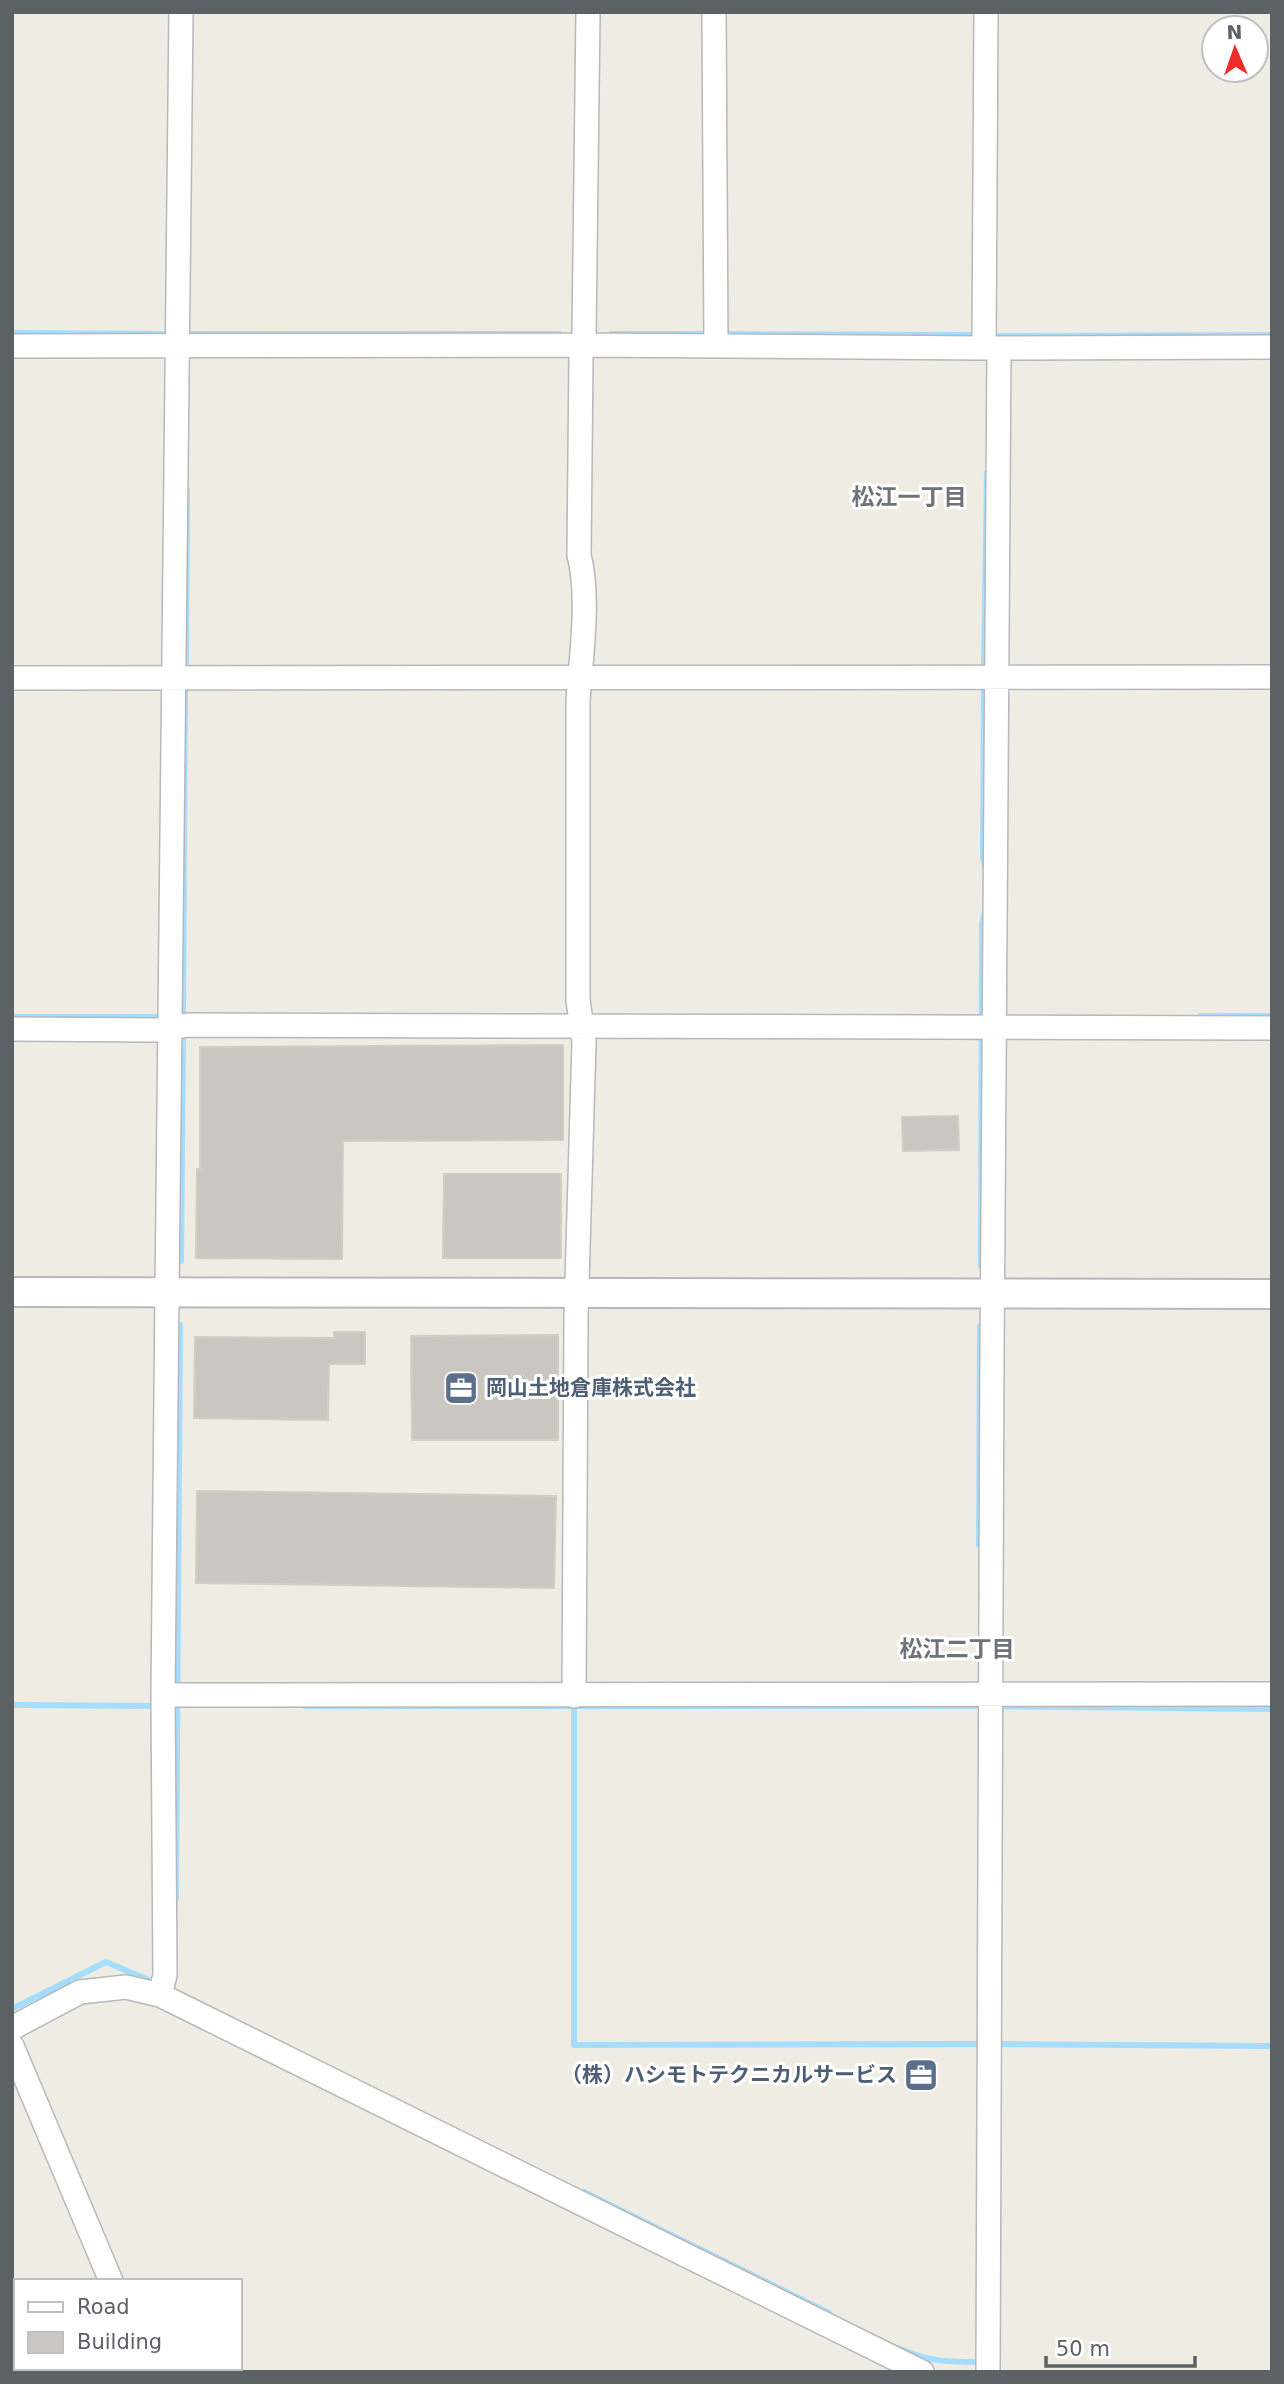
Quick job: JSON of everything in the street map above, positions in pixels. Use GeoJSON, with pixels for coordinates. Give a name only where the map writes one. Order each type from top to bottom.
{"type":"FeatureCollection","features":[{"type":"Feature","properties":{"kind":"street"},"geometry":{"type":"LineString","coordinates":[[162,1986],[170,1700],[167,1293],[176,1022],[172,678],[181,12]]}},
{"type":"Feature","properties":{"kind":"street"},"geometry":{"type":"LineString","coordinates":[[574,1696],[577,1293],[584,1042],[580,1018],[580,677],[583,660],[583,570],[579,555],[588,12]]}},
{"type":"Feature","properties":{"kind":"street"},"geometry":{"type":"LineString","coordinates":[[714,12],[716,346]]}},
{"type":"Feature","properties":{"kind":"street"},"geometry":{"type":"LineString","coordinates":[[986,12],[997,677],[989,1022],[994,1294],[984,1700],[988,2372]]}},
{"type":"Feature","properties":{"kind":"street"},"geometry":{"type":"LineString","coordinates":[[12,346],[1272,347]]}},
{"type":"Feature","properties":{"kind":"street"},"geometry":{"type":"LineString","coordinates":[[12,678],[1272,677]]}},
{"type":"Feature","properties":{"kind":"street"},"geometry":{"type":"LineString","coordinates":[[12,1029],[157,1030],[176,1022],[580,1018],[1272,1028]]}},
{"type":"Feature","properties":{"kind":"street"},"geometry":{"type":"LineString","coordinates":[[12,1292],[1272,1294]]}},
{"type":"Feature","properties":{"kind":"street"},"geometry":{"type":"LineString","coordinates":[[170,1700],[574,1696],[984,1700],[1272,1694]]}},
{"type":"Feature","properties":{"kind":"street"},"geometry":{"type":"LineString","coordinates":[[12,2028],[80,1992],[162,1986],[922,2372]]}},
{"type":"Feature","properties":{"kind":"street"},"geometry":{"type":"LineString","coordinates":[[12,2046],[110,2279]]}},
{"type":"Feature","properties":{"kind":"building"},"geometry":{"type":"Polygon","coordinates":[[[563,1045],[563,1140],[343,1141],[342,1259],[196,1258],[197,1169],[200,1169],[200,1047],[563,1045]]]}},
{"type":"Feature","properties":{"kind":"building"},"geometry":{"type":"Polygon","coordinates":[[[958,1116],[959,1150],[903,1151],[902,1117],[958,1116]]]}},
{"type":"Feature","properties":{"kind":"building"},"geometry":{"type":"Polygon","coordinates":[[[444,1174],[561,1174],[561,1258],[443,1258],[444,1174]]]}},
{"type":"Feature","properties":{"kind":"building"},"geometry":{"type":"Polygon","coordinates":[[[334,1332],[365,1332],[365,1364],[329,1364],[328,1420],[194,1418],[195,1337],[334,1338],[334,1332]]]}},
{"type":"Feature","properties":{"kind":"building"},"geometry":{"type":"Polygon","coordinates":[[[558,1335],[558,1440],[412,1440],[411,1336],[558,1335]]]}},
{"type":"Feature","properties":{"kind":"building"},"geometry":{"type":"Polygon","coordinates":[[[197,1491],[556,1496],[554,1588],[196,1583],[197,1491]]]}},
{"type":"Feature","properties":{"kind":"waterway"},"geometry":{"type":"LineString","coordinates":[[12,333],[168,334]]}},
{"type":"Feature","properties":{"kind":"waterway"},"geometry":{"type":"LineString","coordinates":[[183,334],[559,334]]}},
{"type":"Feature","properties":{"kind":"waterway"},"geometry":{"type":"LineString","coordinates":[[611,334],[706,334]]}},
{"type":"Feature","properties":{"kind":"waterway"},"geometry":{"type":"LineString","coordinates":[[728,334],[976,335]]}},
{"type":"Feature","properties":{"kind":"waterway"},"geometry":{"type":"LineString","coordinates":[[990,336],[1272,335]]}},
{"type":"Feature","properties":{"kind":"waterway"},"geometry":{"type":"LineString","coordinates":[[984,663],[987,473]]}},
{"type":"Feature","properties":{"kind":"waterway"},"geometry":{"type":"LineString","coordinates":[[186,663],[187,490]]}},
{"type":"Feature","properties":{"kind":"waterway"},"geometry":{"type":"LineString","coordinates":[[183,1021],[185,689]]}},
{"type":"Feature","properties":{"kind":"waterway"},"geometry":{"type":"LineString","coordinates":[[984,689],[983,858],[986,869]]}},
{"type":"Feature","properties":{"kind":"waterway"},"geometry":{"type":"LineString","coordinates":[[981,1266],[982,923],[985,912]]}},
{"type":"Feature","properties":{"kind":"waterway"},"geometry":{"type":"LineString","coordinates":[[1201,1016],[1272,1016]]}},
{"type":"Feature","properties":{"kind":"waterway"},"geometry":{"type":"LineString","coordinates":[[12,1017],[164,1017]]}},
{"type":"Feature","properties":{"kind":"waterway"},"geometry":{"type":"LineString","coordinates":[[181,1261],[183,1032]]}},
{"type":"Feature","properties":{"kind":"waterway"},"geometry":{"type":"LineString","coordinates":[[176,1898],[180,1325]]}},
{"type":"Feature","properties":{"kind":"waterway"},"geometry":{"type":"LineString","coordinates":[[979,1545],[980,1326]]}},
{"type":"Feature","properties":{"kind":"waterway"},"geometry":{"type":"LineString","coordinates":[[12,1705],[157,1706]]}},
{"type":"Feature","properties":{"kind":"waterway"},"geometry":{"type":"LineString","coordinates":[[305,1706],[1272,1709]]}},
{"type":"Feature","properties":{"kind":"waterway"},"geometry":{"type":"LineString","coordinates":[[574,1707],[574,2045],[981,2044]]}},
{"type":"Feature","properties":{"kind":"waterway"},"geometry":{"type":"LineString","coordinates":[[12,2009],[106,1962],[156,1983]]}},
{"type":"Feature","properties":{"kind":"waterway"},"geometry":{"type":"LineString","coordinates":[[997,2044],[1272,2046]]}},
{"type":"Feature","properties":{"kind":"waterway"},"geometry":{"type":"LineString","coordinates":[[584,2192],[829,2313]]}},
{"type":"Feature","properties":{"kind":"waterway"},"geometry":{"type":"LineString","coordinates":[[898,2348],[936,2360],[977,2362]]}},
{"type":"Feature","properties":{"kind":"place","name":"岡山土地倉庫株式会社"},"geometry":{"type":"Point","coordinates":[461,1388]}},
{"type":"Feature","properties":{"kind":"place","name":"（株）ハシモトテクニカルサービス"},"geometry":{"type":"Point","coordinates":[921,2075]}},
{"type":"Feature","properties":{"kind":"district","name":"松江一丁目"},"geometry":{"type":"Point","coordinates":[909,497]}},
{"type":"Feature","properties":{"kind":"district","name":"松江二丁目"},"geometry":{"type":"Point","coordinates":[957,1649]}}]}
